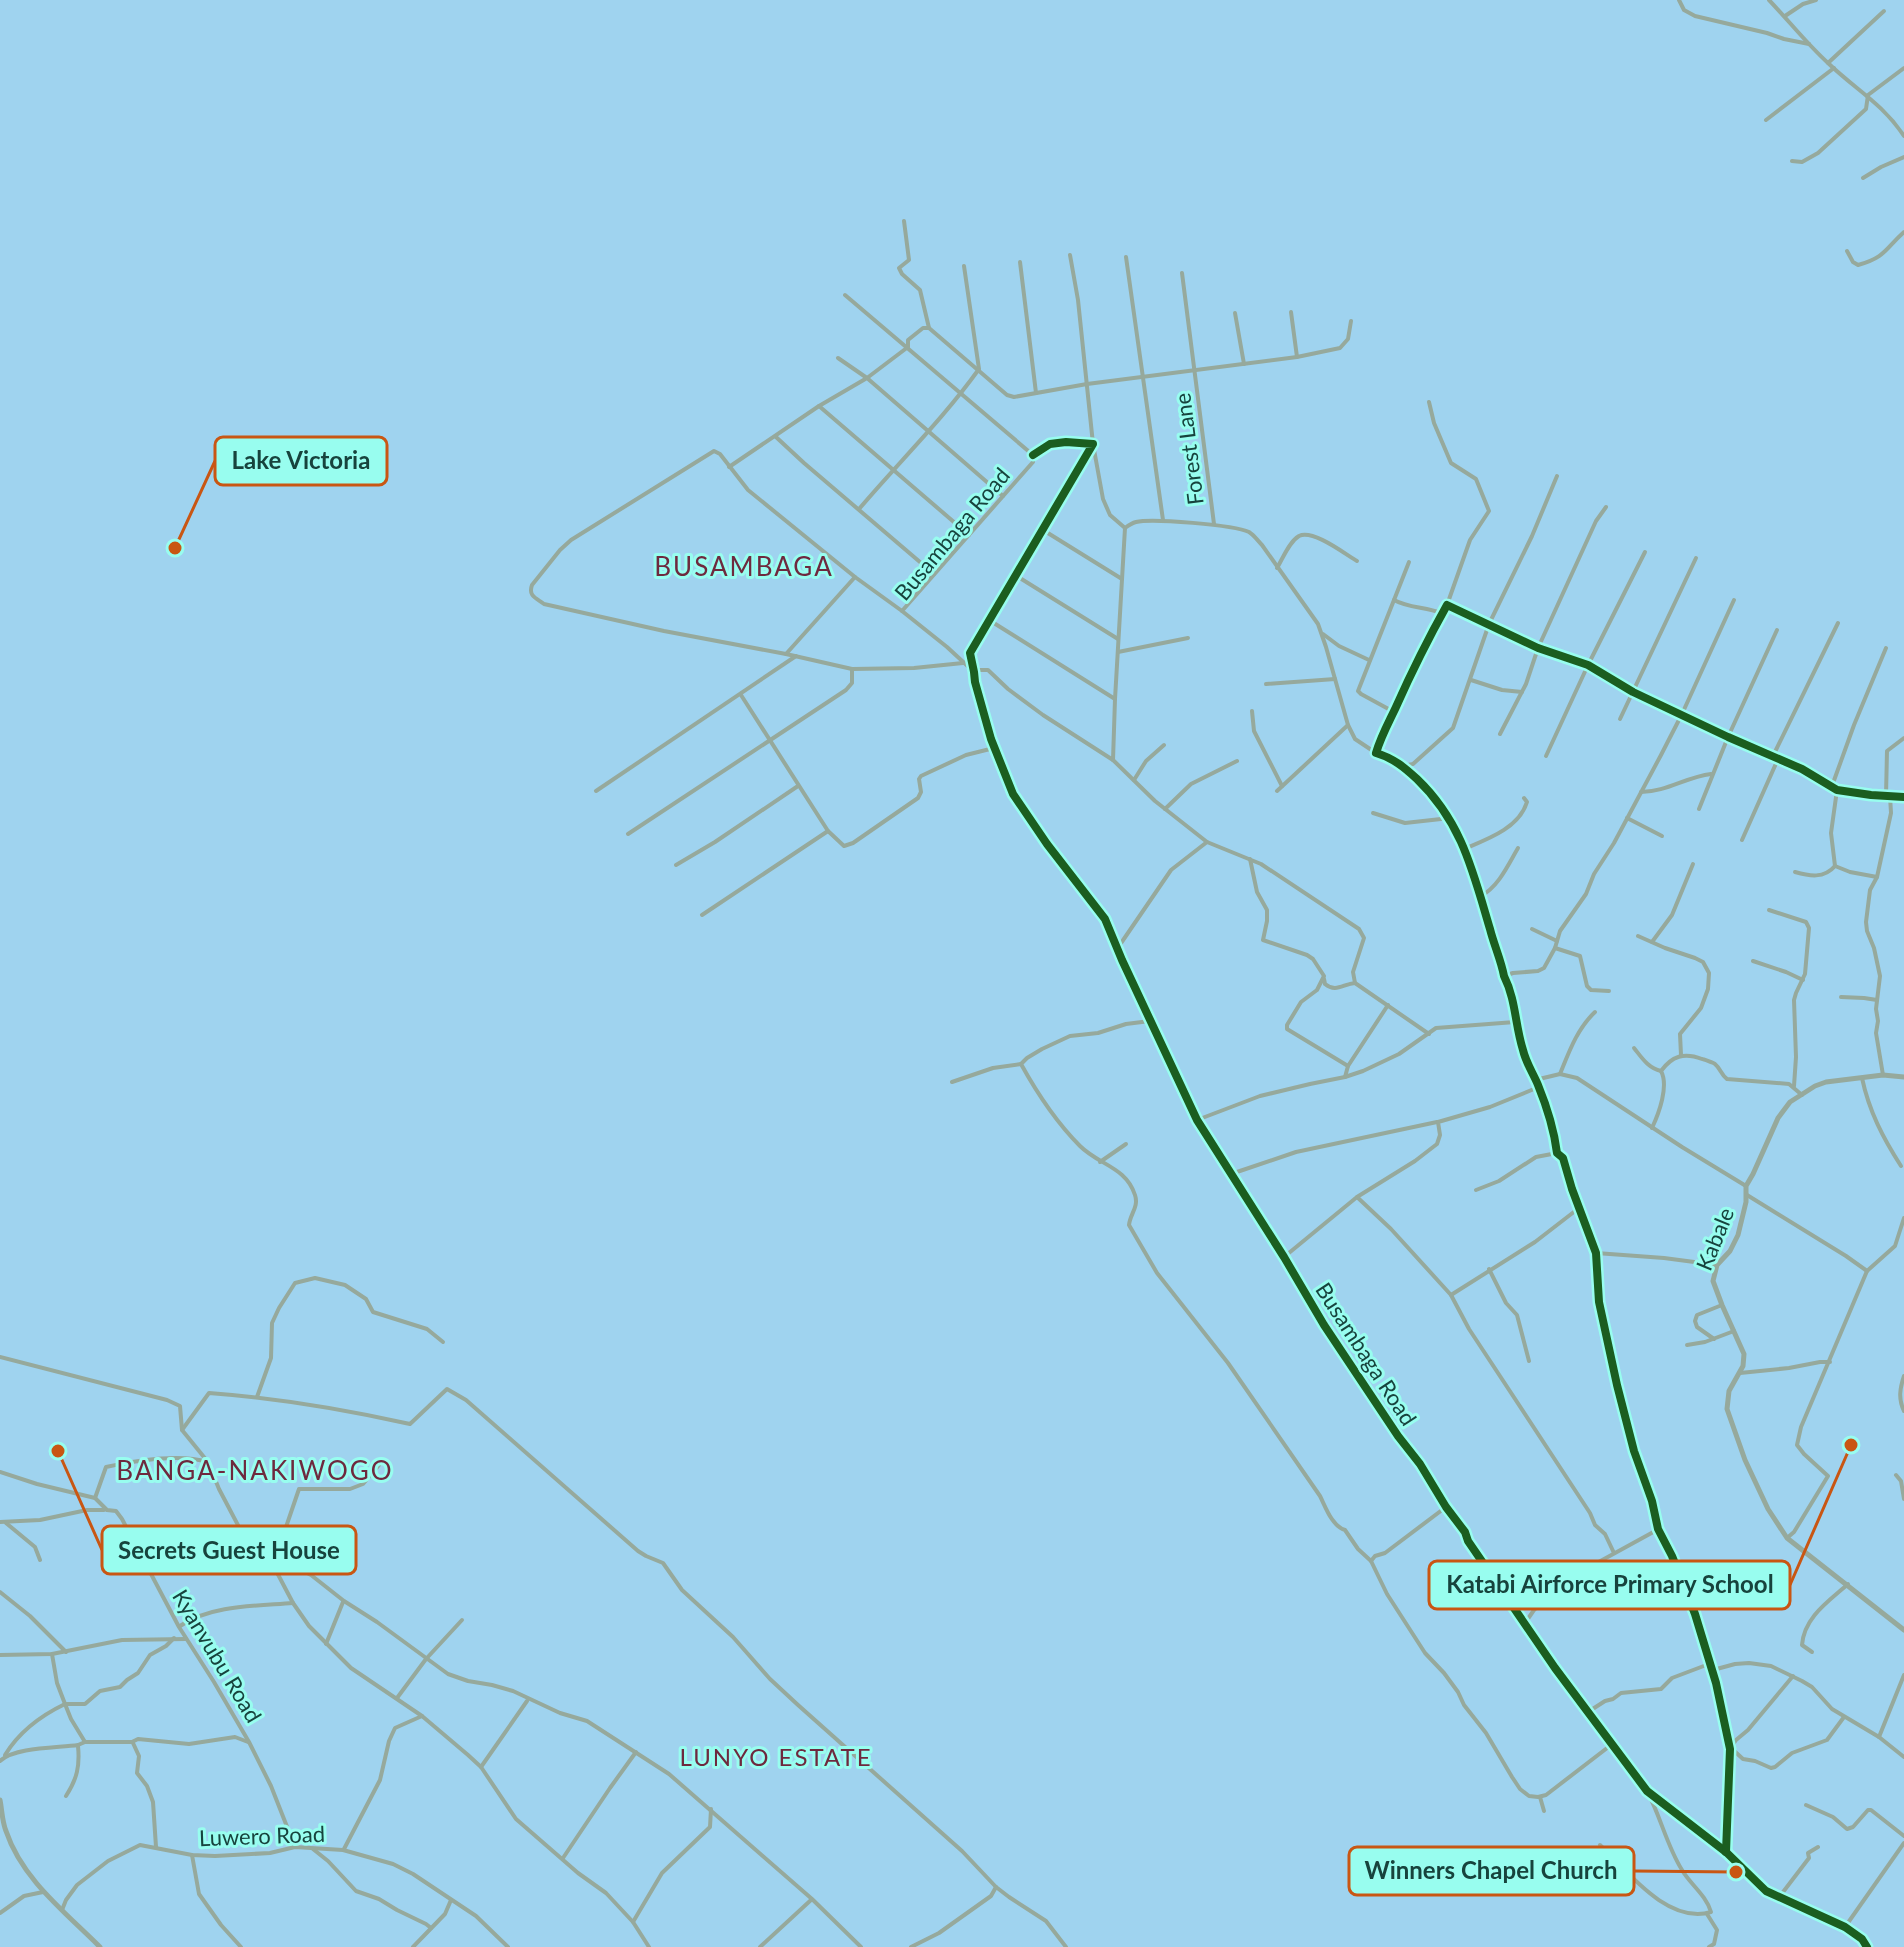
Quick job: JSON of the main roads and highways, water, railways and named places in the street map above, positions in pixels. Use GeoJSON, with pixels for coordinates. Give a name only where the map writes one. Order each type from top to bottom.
{"type":"FeatureCollection","features":[{"type":"Feature","properties":{"kind":"water"},"geometry":{"type":"Polygon","coordinates":[[[0,0],[1904,0],[1904,1947],[0,1947],[0,0]]]}},
{"type":"Feature","properties":{"kind":"place","name":"Lake Victoria"},"geometry":{"type":"Point","coordinates":[175,548]}},
{"type":"Feature","properties":{"kind":"place","name":"Katabi Airforce Primary School"},"geometry":{"type":"Point","coordinates":[1851,1445]}},
{"type":"Feature","properties":{"kind":"place","name":"Secrets Guest House"},"geometry":{"type":"Point","coordinates":[58,1451]}},
{"type":"Feature","properties":{"kind":"place","name":"Winners Chapel Church"},"geometry":{"type":"Point","coordinates":[1736,1872]}},
{"type":"Feature","properties":{"kind":"district","name":"BUSAMBAGA"},"geometry":{"type":"Point","coordinates":[744,567]}},
{"type":"Feature","properties":{"kind":"district","name":"BANGA-NAKIWOGO"},"geometry":{"type":"Point","coordinates":[255,1471]}},
{"type":"Feature","properties":{"kind":"district","name":"LUNYO ESTATE"},"geometry":{"type":"Point","coordinates":[776,1758]}}]}
